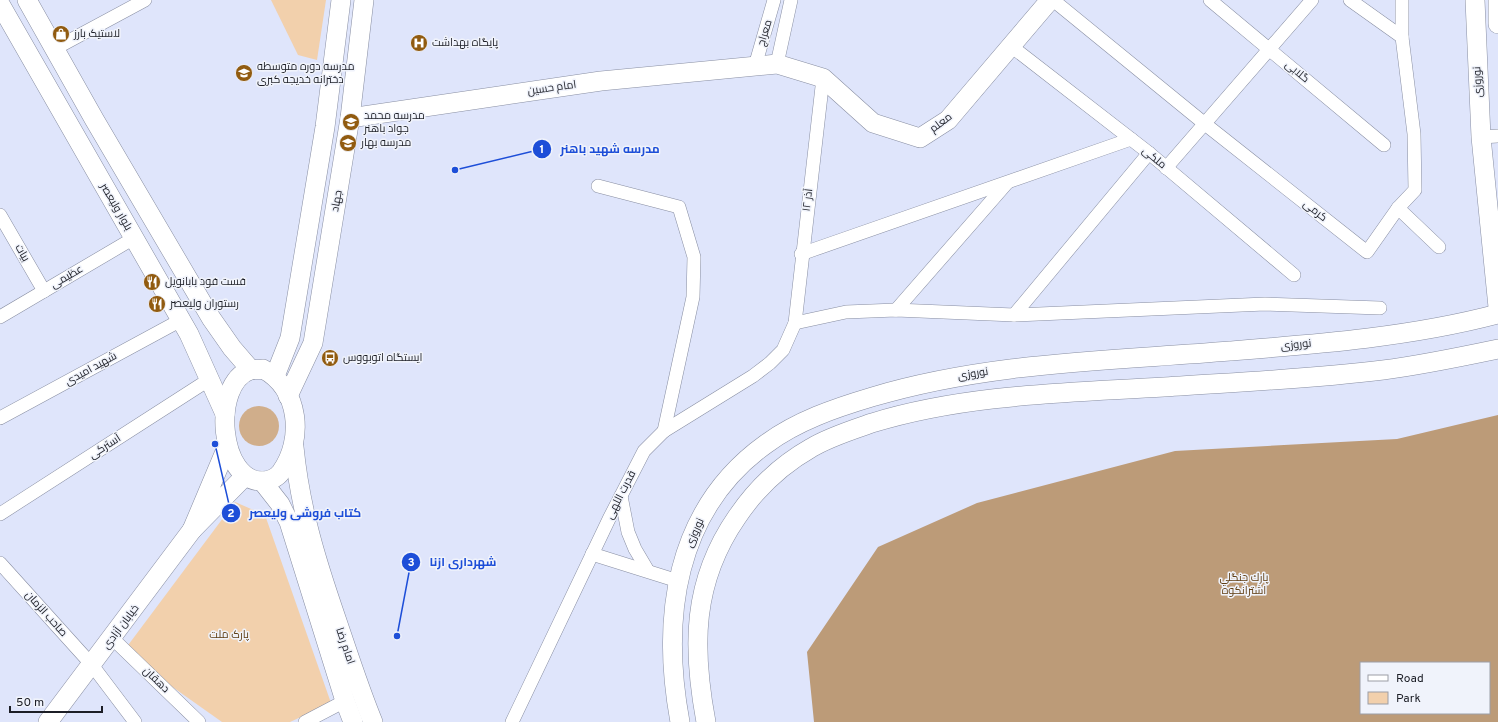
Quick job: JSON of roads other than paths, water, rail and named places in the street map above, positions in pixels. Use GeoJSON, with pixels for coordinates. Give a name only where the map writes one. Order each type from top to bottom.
{"type":"FeatureCollection","features":[{"type":"Feature","properties":{"kind":"main road"},"geometry":{"type":"LineString","coordinates":[[27,0],[211,318],[232,348],[251,370]]}},
{"type":"Feature","properties":{"kind":"main road"},"geometry":{"type":"LineString","coordinates":[[275,376],[290,338],[325,127],[340,0]]}},
{"type":"Feature","properties":{"kind":"main road","name":"جهاد"},"geometry":{"type":"LineString","coordinates":[[288,396],[313,343],[350,118],[364,0]]}},
{"type":"Feature","properties":{"kind":"main road","name":"معلم"},"geometry":{"type":"LineString","coordinates":[[755,66],[777,64],[823,78],[873,122],[920,138],[948,120],[1052,0]]}},
{"type":"Feature","properties":{"kind":"main road"},"geometry":{"type":"LineString","coordinates":[[1498,0],[1498,24]]}},
{"type":"Feature","properties":{"kind":"main road","name":"بلوار ولیعصر"},"geometry":{"type":"LineString","coordinates":[[0,4],[185,327],[225,414]]}},
{"type":"Feature","properties":{"kind":"main road","name":"نوروزی"},"geometry":{"type":"LineString","coordinates":[[1475,9],[1490,137],[1498,306]]}},
{"type":"Feature","properties":{"kind":"main road","name":"امام حسین"},"geometry":{"type":"LineString","coordinates":[[350,118],[601,81],[755,66]]}},
{"type":"Feature","properties":{"kind":"main road","name":"نوروزی"},"geometry":{"type":"LineString","coordinates":[[680,722],[671,651],[673,610],[678,581],[688,548],[702,516],[720,488],[740,465],[766,443],[801,423],[838,407],[935,380],[1009,368],[1095,359],[1230,351],[1380,337],[1462,324],[1498,314]]}},
{"type":"Feature","properties":{"kind":"main road"},"geometry":{"type":"LineString","coordinates":[[185,327],[211,318]]}},
{"type":"Feature","properties":{"kind":"main road"},"geometry":{"type":"LineString","coordinates":[[290,338],[313,343]]}},
{"type":"Feature","properties":{"kind":"main road"},"geometry":{"type":"LineString","coordinates":[[706,722],[700,692],[697,651],[699,616],[705,586],[714,559],[728,530],[747,503],[764,483],[784,466],[812,447],[853,430],[897,416],[952,404],[1016,397],[1381,370],[1442,361],[1498,349]]}},
{"type":"Feature","properties":{"kind":"main road"},"geometry":{"type":"LineString","coordinates":[[251,370],[262,370],[275,376],[292,405],[295,424],[294,443],[297,477],[311,569],[289,522],[276,499],[235,463],[227,447],[224,428],[225,414],[231,390],[240,377],[251,370]]}},
{"type":"Feature","properties":{"kind":"main road"},"geometry":{"type":"LineString","coordinates":[[192,530],[253,479],[268,481],[280,474],[288,461],[294,443]]}},
{"type":"Feature","properties":{"kind":"main road"},"geometry":{"type":"LineString","coordinates":[[192,530],[227,447]]}},
{"type":"Feature","properties":{"kind":"main road","name":"خیابان آزادی"},"geometry":{"type":"LineString","coordinates":[[48,722],[192,530]]}},
{"type":"Feature","properties":{"kind":"main road","name":"امام رضا"},"geometry":{"type":"LineString","coordinates":[[311,569],[345,701],[353,722]]}},
{"type":"Feature","properties":{"kind":"main road","name":"امام رضا"},"geometry":{"type":"LineString","coordinates":[[311,569],[373,722]]}},
{"type":"Feature","properties":{"kind":"street"},"geometry":{"type":"LineString","coordinates":[[54,48],[145,0]]}},
{"type":"Feature","properties":{"kind":"street","name":"معراج"},"geometry":{"type":"LineString","coordinates":[[755,66],[774,0]]}},
{"type":"Feature","properties":{"kind":"street","name":"معراج"},"geometry":{"type":"LineString","coordinates":[[777,64],[791,0]]}},
{"type":"Feature","properties":{"kind":"street","name":"کرمی"},"geometry":{"type":"LineString","coordinates":[[1052,0],[1205,124],[1367,252],[1398,208],[1415,190],[1414,134],[1402,37],[1402,0]]}},
{"type":"Feature","properties":{"kind":"street","name":"گلابی"},"geometry":{"type":"LineString","coordinates":[[1210,0],[1384,145]]}},
{"type":"Feature","properties":{"kind":"street"},"geometry":{"type":"LineString","coordinates":[[1166,168],[1312,0]]}},
{"type":"Feature","properties":{"kind":"street"},"geometry":{"type":"LineString","coordinates":[[1350,0],[1402,37]]}},
{"type":"Feature","properties":{"kind":"street"},"geometry":{"type":"LineString","coordinates":[[1475,9],[1498,16]]}},
{"type":"Feature","properties":{"kind":"street","name":"ملکی"},"geometry":{"type":"LineString","coordinates":[[1011,46],[1131,139],[1294,275]]}},
{"type":"Feature","properties":{"kind":"street","name":"۱۲ آذر"},"geometry":{"type":"LineString","coordinates":[[794,323],[823,78]]}},
{"type":"Feature","properties":{"kind":"street"},"geometry":{"type":"LineString","coordinates":[[801,254],[1131,139]]}},
{"type":"Feature","properties":{"kind":"street"},"geometry":{"type":"LineString","coordinates":[[1014,315],[1148,154]]}},
{"type":"Feature","properties":{"kind":"street"},"geometry":{"type":"LineString","coordinates":[[896,310],[1008,182]]}},
{"type":"Feature","properties":{"kind":"street"},"geometry":{"type":"LineString","coordinates":[[598,186],[679,207],[694,257],[693,297],[664,431]]}},
{"type":"Feature","properties":{"kind":"street"},"geometry":{"type":"LineString","coordinates":[[1398,208],[1438,247]]}},
{"type":"Feature","properties":{"kind":"street","name":"بیات"},"geometry":{"type":"LineString","coordinates":[[0,216],[44,291]]}},
{"type":"Feature","properties":{"kind":"street","name":"عظیمی"},"geometry":{"type":"LineString","coordinates":[[0,316],[134,238]]}},
{"type":"Feature","properties":{"kind":"street"},"geometry":{"type":"LineString","coordinates":[[794,323],[846,312],[896,310],[1014,315],[1266,304],[1380,308]]}},
{"type":"Feature","properties":{"kind":"street","name":"قدرت اللهی"},"geometry":{"type":"LineString","coordinates":[[512,722],[592,554],[644,451],[664,431],[753,376],[770,363],[782,350],[794,323]]}},
{"type":"Feature","properties":{"kind":"street","name":"شهید امیدی"},"geometry":{"type":"LineString","coordinates":[[0,418],[185,327]]}},
{"type":"Feature","properties":{"kind":"street","name":"آسترکی"},"geometry":{"type":"LineString","coordinates":[[0,514],[210,379]]}},
{"type":"Feature","properties":{"kind":"street"},"geometry":{"type":"LineString","coordinates":[[621,496],[628,532],[635,549],[648,571]]}},
{"type":"Feature","properties":{"kind":"street"},"geometry":{"type":"LineString","coordinates":[[592,554],[678,581]]}},
{"type":"Feature","properties":{"kind":"street","name":"صاحب الزمان"},"geometry":{"type":"LineString","coordinates":[[0,563],[92,665],[136,722]]}},
{"type":"Feature","properties":{"kind":"street","name":"دهقان"},"geometry":{"type":"LineString","coordinates":[[112,638],[199,722]]}},
{"type":"Feature","properties":{"kind":"street"},"geometry":{"type":"LineString","coordinates":[[305,722],[345,701]]}},
{"type":"Feature","properties":{"kind":"place","name":"لاستیک بارز"},"geometry":{"type":"Point","coordinates":[61,34]}},
{"type":"Feature","properties":{"kind":"place","name":"پایگاه بهداشت"},"geometry":{"type":"Point","coordinates":[419,43]}},
{"type":"Feature","properties":{"kind":"place","name":"مدرسه دوره متوسطه دخترانه خدیجه کبری"},"geometry":{"type":"Point","coordinates":[244,73]}},
{"type":"Feature","properties":{"kind":"place","name":"مدرسه محمد جواد باهنر"},"geometry":{"type":"Point","coordinates":[351,122]}},
{"type":"Feature","properties":{"kind":"place","name":"مدرسه بهار"},"geometry":{"type":"Point","coordinates":[348,143]}},
{"type":"Feature","properties":{"kind":"place","name":"مدرسه شهید باهنر"},"geometry":{"type":"Point","coordinates":[455,170]}},
{"type":"Feature","properties":{"kind":"place","name":"فست فود بابانویل"},"geometry":{"type":"Point","coordinates":[152,282]}},
{"type":"Feature","properties":{"kind":"place","name":"رستوران ولیعصر"},"geometry":{"type":"Point","coordinates":[157,304]}},
{"type":"Feature","properties":{"kind":"place","name":"ایستگاه اتوبووس"},"geometry":{"type":"Point","coordinates":[330,358]}},
{"type":"Feature","properties":{"kind":"place","name":"کتاب فروشی ولیعصر"},"geometry":{"type":"Point","coordinates":[215,444]}},
{"type":"Feature","properties":{"kind":"place","name":"شهرداری ازنا"},"geometry":{"type":"Point","coordinates":[397,636]}},
{"type":"Feature","properties":{"kind":"park label","name":"پارك جنگلي اشترانكوه"},"geometry":{"type":"Point","coordinates":[1244,584]}},
{"type":"Feature","properties":{"kind":"park label","name":"پارک ملت"},"geometry":{"type":"Point","coordinates":[229,635]}}]}
